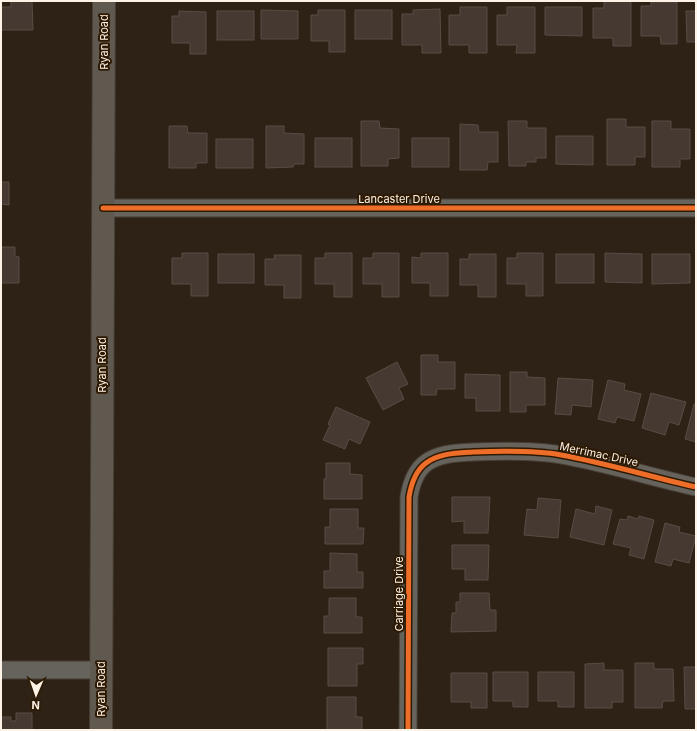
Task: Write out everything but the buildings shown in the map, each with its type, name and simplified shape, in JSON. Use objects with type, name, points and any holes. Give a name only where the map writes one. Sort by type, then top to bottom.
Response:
[{"type":"main road","name":"Ryan Road","points":[[101,730],[104,1]]},
{"type":"street","name":"Lancaster Drive","points":[[103,208],[696,208]]},
{"type":"street","name":"Merrimac Drive","points":[[426,463],[439,457],[456,453],[470,452],[517,452],[559,455],[617,467],[696,487]]},
{"type":"street","name":"Carriage Drive","points":[[408,730],[409,497],[411,486],[416,474],[426,463]]},
{"type":"street","points":[[1,670],[101,670]]},
{"type":"cycle path","points":[[103,208],[696,208]]},
{"type":"cycle path","points":[[408,730],[409,497],[412,483],[422,466],[437,457],[455,453],[506,451],[540,452],[595,462],[696,487]]}]
